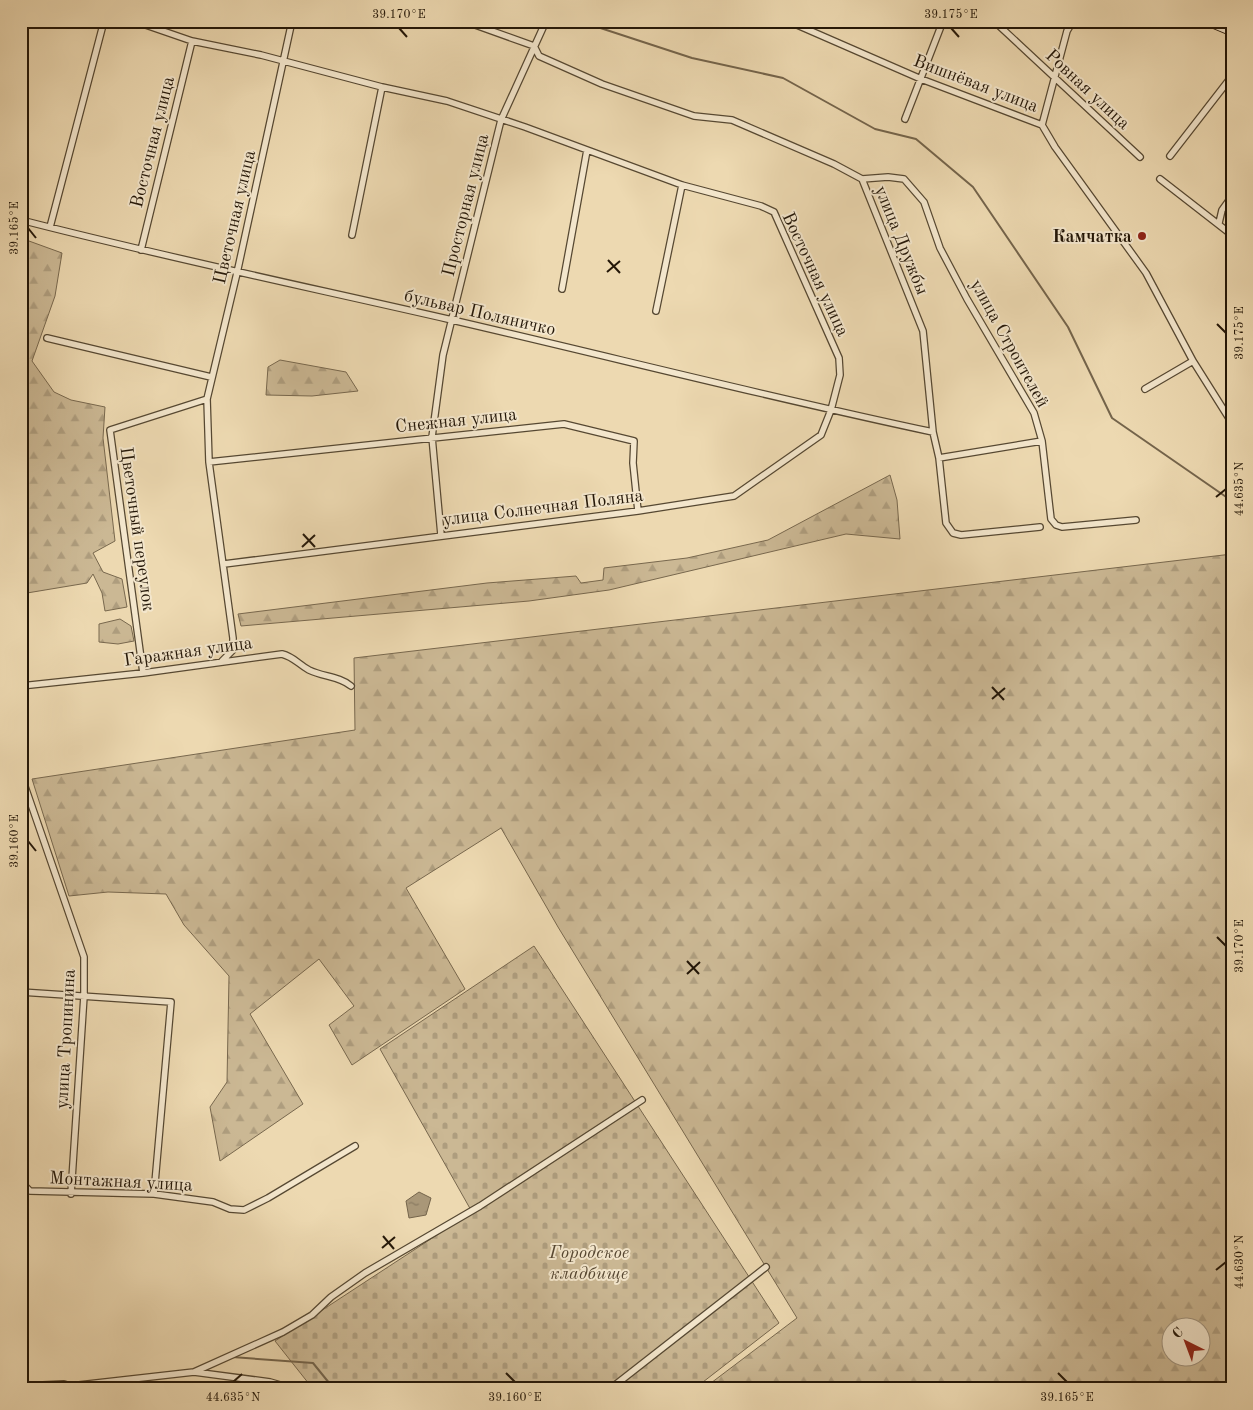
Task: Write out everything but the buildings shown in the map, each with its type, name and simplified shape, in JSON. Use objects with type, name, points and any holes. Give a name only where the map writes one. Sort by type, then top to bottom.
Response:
[{"type":"main road","points":[[1208,21],[1222,24],[1232,31]]},
{"type":"street","points":[[50,227],[104,21]]},
{"type":"street","name":"Восточная улица","points":[[134,21],[192,41],[261,55],[382,87],[446,101],[682,185],[761,206],[774,212],[838,358],[840,375],[831,410]]},
{"type":"street","name":"Цветочная улица","points":[[222,661],[233,650],[224,564],[209,462],[207,399],[237,273],[292,21]]},
{"type":"street","name":"улица Дружбы","points":[[464,21],[534,46],[538,56],[602,84],[694,116],[732,120],[834,164],[862,179],[923,332],[933,432],[940,458],[946,523],[953,533],[961,535],[1040,527]]},
{"type":"street","name":"Просторная улица","points":[[441,535],[432,437],[443,355],[501,120],[546,21]]},
{"type":"street","name":"Вишнёвая улица","points":[[788,21],[921,79],[1042,126],[1055,147],[1146,273],[1194,361],[1232,423]]},
{"type":"street","points":[[904,119],[943,21]]},
{"type":"street","name":"Ровная улица","points":[[994,21],[1140,157]]},
{"type":"street","points":[[1042,126],[1053,78],[1067,31],[1073,21]]},
{"type":"street","name":"Восточная улица","points":[[141,250],[192,41]]},
{"type":"street","points":[[1170,156],[1232,76]]},
{"type":"street","points":[[352,235],[382,87]]},
{"type":"street","points":[[562,290],[587,150]]},
{"type":"street","name":"улица Строителей","points":[[862,179],[888,177],[904,179],[924,202],[940,248],[967,299],[1034,413],[1042,441],[1051,519],[1056,525],[1062,527],[1136,520]]},
{"type":"street","points":[[1160,179],[1219,223],[1232,236]]},
{"type":"street","points":[[656,311],[682,185]]},
{"type":"street","points":[[1219,223],[1222,210],[1232,196]]},
{"type":"street","name":"бульвар Поляничко","points":[[21,220],[237,273],[452,320],[831,410],[933,432]]},
{"type":"street","points":[[47,338],[211,378]]},
{"type":"street","points":[[1145,389],[1194,361]]},
{"type":"street","name":"Цветочный переулок","points":[[143,673],[110,430],[207,399]]},
{"type":"street","name":"улица Солнечная Поляна","points":[[224,564],[638,511],[734,496],[820,435],[831,410]]},
{"type":"street","name":"Снежная улица","points":[[209,462],[564,424],[634,441],[633,463],[638,511]]},
{"type":"street","points":[[940,458],[1042,441]]},
{"type":"street","name":"Гаражная улица","points":[[21,686],[143,673],[282,654],[292,656],[309,670],[345,681],[351,686]]},
{"type":"street","name":"улица Тропинина","points":[[21,775],[84,957],[84,996],[71,1194]]},
{"type":"street","points":[[21,992],[171,1002],[154,1194]]},
{"type":"street","points":[[194,1372],[283,1332],[312,1315],[332,1297],[365,1273],[480,1206],[642,1100]]},
{"type":"street","name":"Монтажная улица","points":[[21,1182],[30,1191],[71,1194],[154,1194],[213,1202],[230,1209],[244,1210],[268,1198],[355,1146]]},
{"type":"street","points":[[610,1389],[766,1267]]},
{"type":"street","points":[[21,1386],[70,1386],[194,1372],[270,1382],[294,1389]]},
{"type":"green space","points":[[21,241],[29,241],[62,253],[55,296],[32,361],[54,392],[71,400],[105,407],[103,438],[115,541],[93,553],[103,572],[122,579],[127,607],[105,611],[102,593],[93,574],[87,583],[21,594]]},
{"type":"green space","points":[[280,360],[346,372],[358,391],[312,396],[266,395],[268,367]]},
{"type":"green space","points":[[890,475],[897,500],[900,539],[846,534],[609,590],[529,601],[241,626],[238,614],[487,583],[576,576],[581,583],[603,580],[604,568],[687,558],[768,540]]},
{"type":"green space","points":[[1232,554],[1232,1389],[703,1389],[797,1318],[558,927],[501,828],[406,888],[465,989],[352,1065],[329,1025],[354,1006],[319,959],[250,1014],[303,1104],[220,1161],[210,1107],[227,1082],[229,976],[184,925],[166,894],[108,892],[69,896],[32,779],[355,730],[354,658]]},
{"type":"green space","points":[[120,619],[131,626],[134,641],[118,644],[99,642],[99,624]]},
{"type":"green space","name":"Городское кладбище","points":[[534,946],[779,1323],[694,1389],[313,1389],[275,1341],[472,1212],[380,1049]]},
{"type":"water","points":[[419,1192],[431,1198],[426,1215],[409,1218],[406,1201]]},
{"type":"waterway","points":[[579,21],[692,58],[783,78],[875,129],[916,139],[973,187],[1068,327],[1112,418],[1232,501]]},
{"type":"waterway","points":[[232,1357],[313,1363],[334,1389]]},
{"type":"place","name":"Камчатка","points":[[1142,236]]}]
